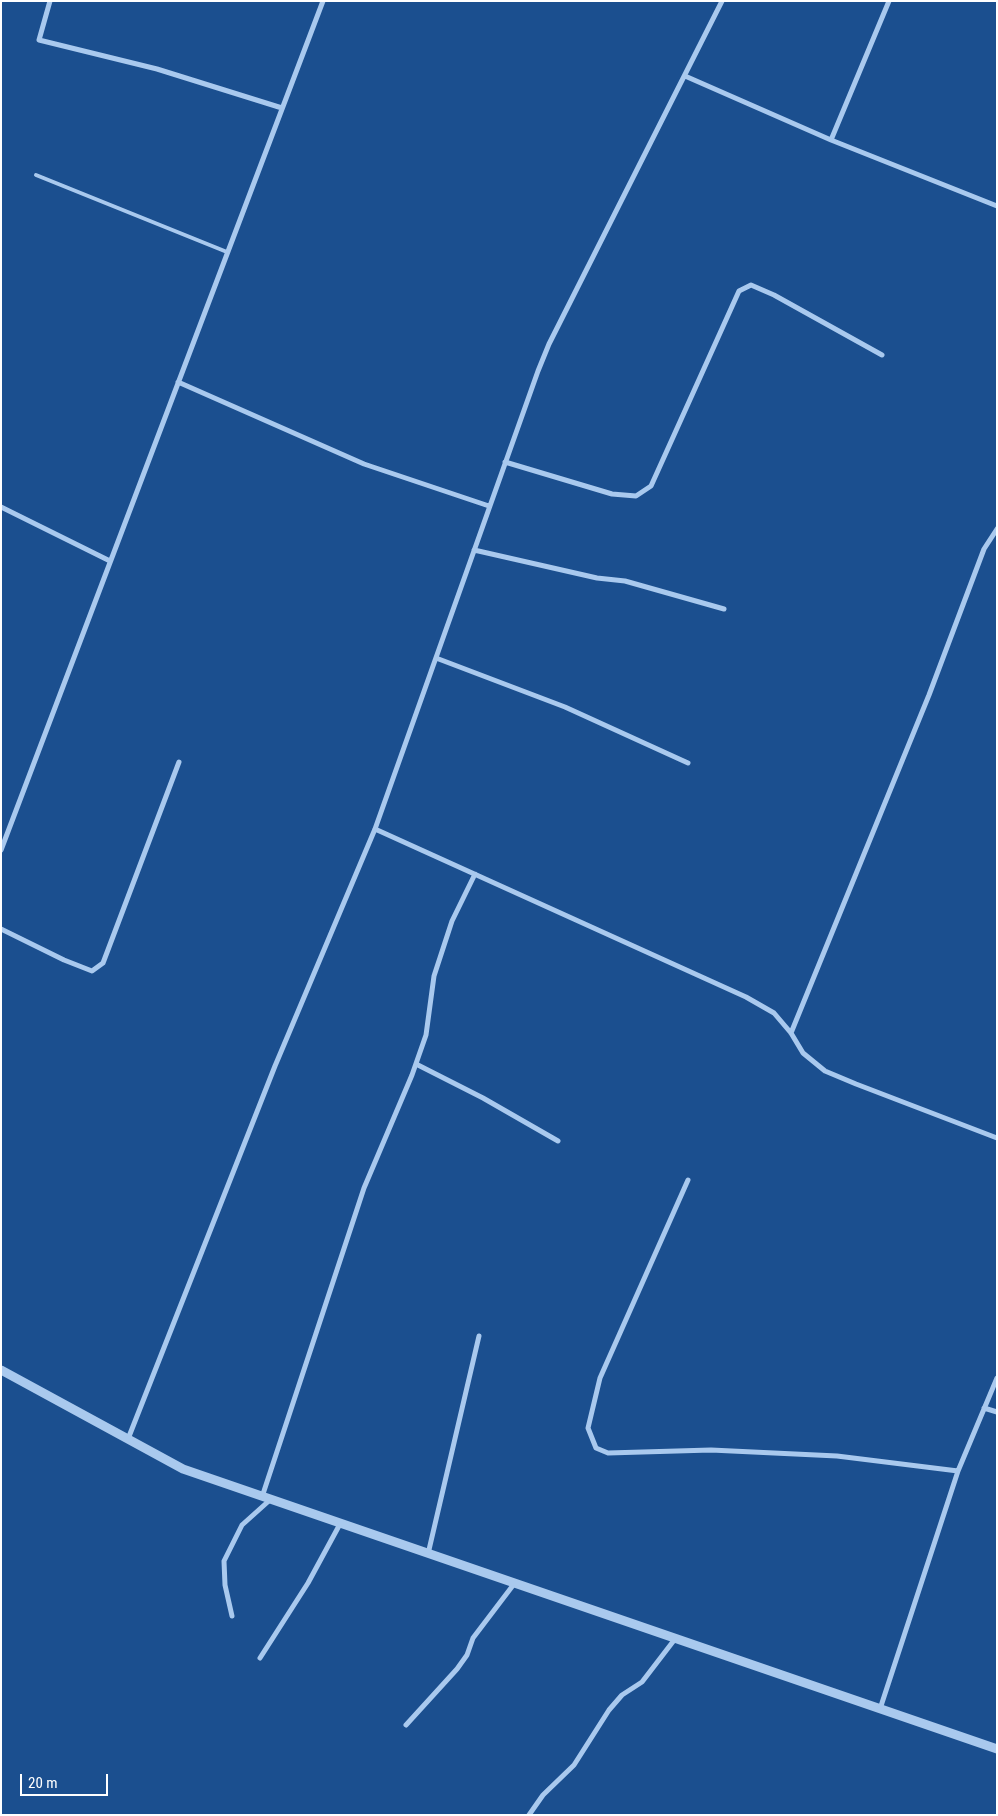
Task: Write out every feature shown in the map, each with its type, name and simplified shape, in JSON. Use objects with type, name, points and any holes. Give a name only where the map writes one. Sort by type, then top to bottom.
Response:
[{"type":"street","points":[[50,1],[38,40],[157,69],[282,108]]},
{"type":"street","points":[[1,850],[323,1]]},
{"type":"street","points":[[128,1439],[275,1066],[375,829],[489,506],[549,344],[722,1]]},
{"type":"street","points":[[831,140],[889,1]]},
{"type":"street","points":[[685,76],[831,140],[997,206]]},
{"type":"street","points":[[505,462],[612,494],[636,496],[651,486],[739,291],[751,285],[774,295],[882,355]]},
{"type":"street","points":[[178,382],[364,464],[489,506]]},
{"type":"street","points":[[1,507],[110,561]]},
{"type":"street","points":[[791,1033],[933,687],[984,549],[997,529]]},
{"type":"street","points":[[474,550],[597,578],[625,581],[724,609]]},
{"type":"street","points":[[436,658],[565,707],[688,763]]},
{"type":"street","points":[[1,929],[64,960],[92,971],[103,962],[179,762]]},
{"type":"street","points":[[375,829],[746,996],[774,1013],[791,1033],[803,1053],[825,1071],[997,1138]]},
{"type":"street","points":[[232,1616],[225,1585],[224,1561],[242,1525],[266,1498],[364,1188],[416,1064],[426,1035],[434,976],[452,921],[475,874]]},
{"type":"street","points":[[416,1064],[484,1098],[558,1141]]},
{"type":"street","points":[[688,1180],[600,1378],[588,1428],[596,1448],[608,1453],[711,1450],[837,1456],[958,1471]]},
{"type":"street","points":[[428,1554],[478,1336]]},
{"type":"street","points":[[1,1370],[183,1469],[997,1749]]},
{"type":"street","points":[[880,1709],[958,1471],[997,1378]]},
{"type":"street","points":[[984,1408],[997,1412]]},
{"type":"street","points":[[260,1658],[308,1583],[340,1524]]},
{"type":"street","points":[[406,1725],[468,1655],[473,1638],[514,1584]]},
{"type":"street","points":[[529,1815],[543,1795],[574,1765],[609,1710],[622,1695],[642,1682],[675,1639]]},
{"type":"lane","points":[[36,175],[228,252]]}]
